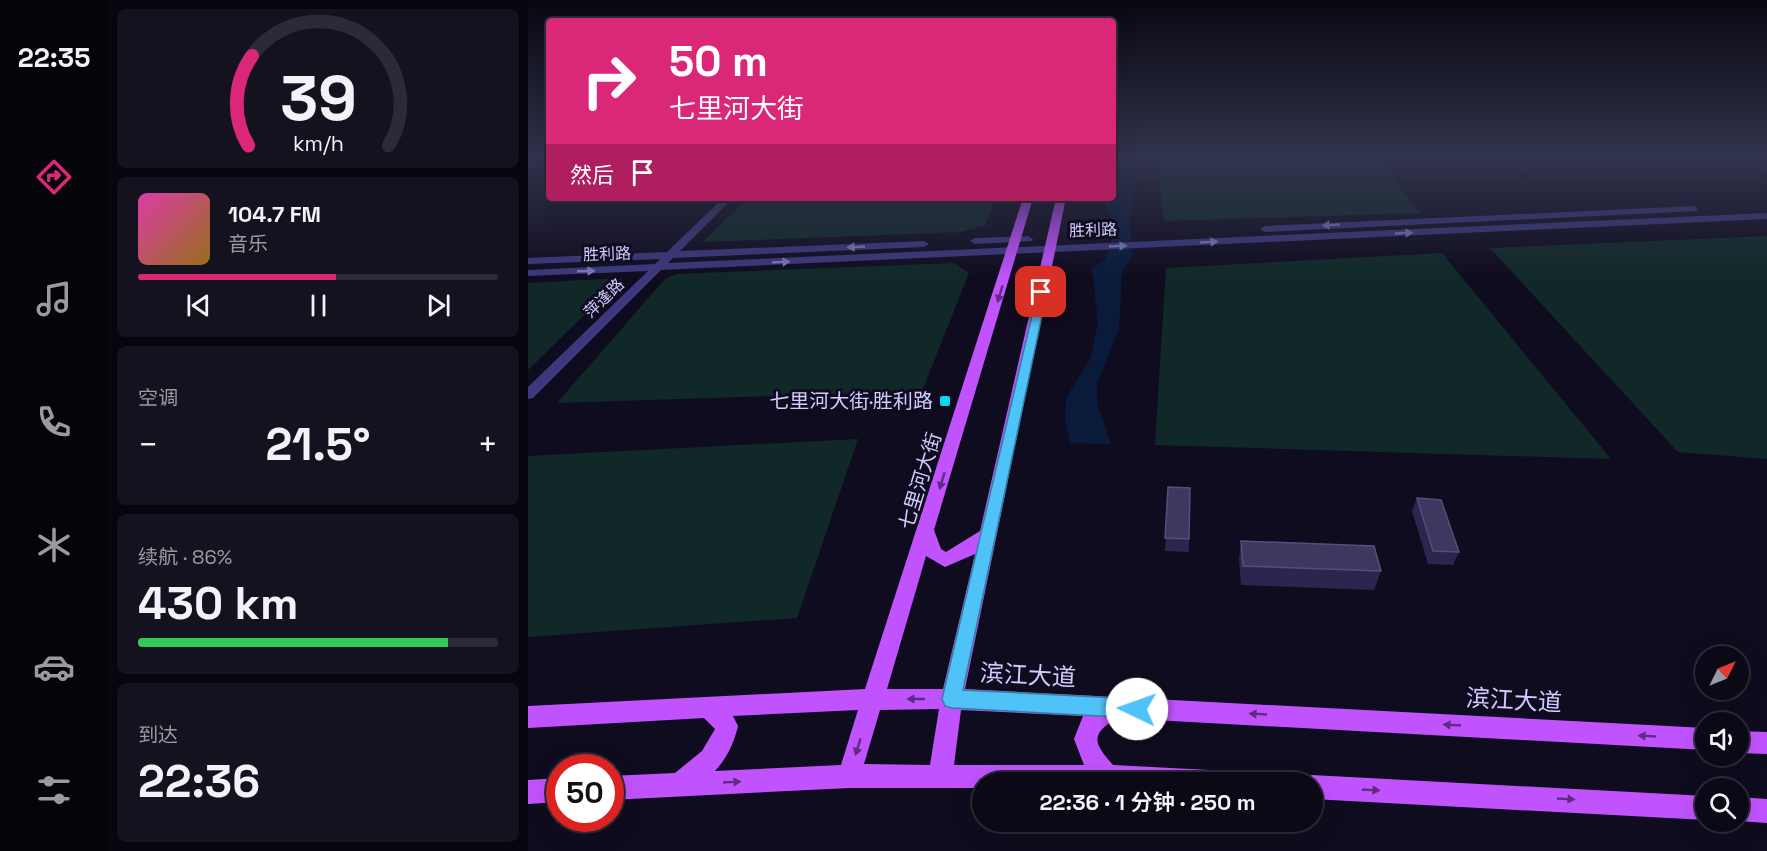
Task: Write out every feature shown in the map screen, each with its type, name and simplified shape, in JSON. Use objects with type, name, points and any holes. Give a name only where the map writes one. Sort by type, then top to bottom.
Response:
[{"type":"main road","name":"七里河大街","points":[[849,776],[1027,201]]},
{"type":"main road","points":[[940,777],[952,699],[1060,201]]},
{"type":"main road","points":[[926,531],[934,554],[945,560],[962,553],[989,534]]},
{"type":"main road","name":"滨江大道","points":[[528,717],[707,706],[872,699],[952,699],[1695,739]]},
{"type":"main road","points":[[680,784],[708,764],[723,743],[727,726],[707,706]]},
{"type":"main road","points":[[1103,772],[1087,752],[1085,735],[1094,718],[1114,708]]},
{"type":"main road","points":[[1749,742],[1767,743]]},
{"type":"main road","points":[[624,787],[849,776],[972,777]]},
{"type":"main road","points":[[1323,788],[1695,807]]},
{"type":"main road","points":[[528,792],[546,791]]},
{"type":"main road","points":[[1749,810],[1767,811]]},
{"type":"street","name":"萍逢路","points":[[528,395],[725,201]]},
{"type":"street","name":"胜利路","points":[[528,273],[658,268],[893,251],[1767,206]]},
{"type":"street","name":"胜利路","points":[[1150,239],[1767,216]]},
{"type":"street","points":[[528,261],[671,255],[893,251]]},
{"type":"green space","points":[[1161,199],[1409,199],[1420,213],[1164,221]]},
{"type":"green space","points":[[744,201],[995,201],[985,226],[961,232],[703,242]]},
{"type":"green space","points":[[1767,236],[1767,459],[1678,452],[1490,248]]},
{"type":"green space","points":[[1442,253],[1611,459],[1155,445],[1166,268]]},
{"type":"green space","points":[[954,263],[969,273],[922,391],[557,403],[665,279],[676,274]]},
{"type":"green space","points":[[622,278],[528,370],[528,283]]},
{"type":"green space","points":[[858,439],[797,618],[528,637],[528,456]]},
{"type":"water","points":[[1133,199],[1130,221],[1133,255],[1122,273],[1119,330],[1097,383],[1097,403],[1111,444],[1070,443],[1065,420],[1066,398],[1091,357],[1098,323],[1092,268],[1106,259],[1115,226],[1104,201]]},
{"type":"building","points":[[1168,487],[1190,488],[1189,539],[1165,538]]},
{"type":"building","points":[[1417,498],[1441,500],[1459,552],[1433,551]]},
{"type":"building","points":[[1241,541],[1374,546],[1381,571],[1243,566]]},
{"type":"place","name":"七里河大街·胜利路","points":[[945,401]]},
{"type":"route","points":[[1041,292],[952,699],[1137,709]]}]
